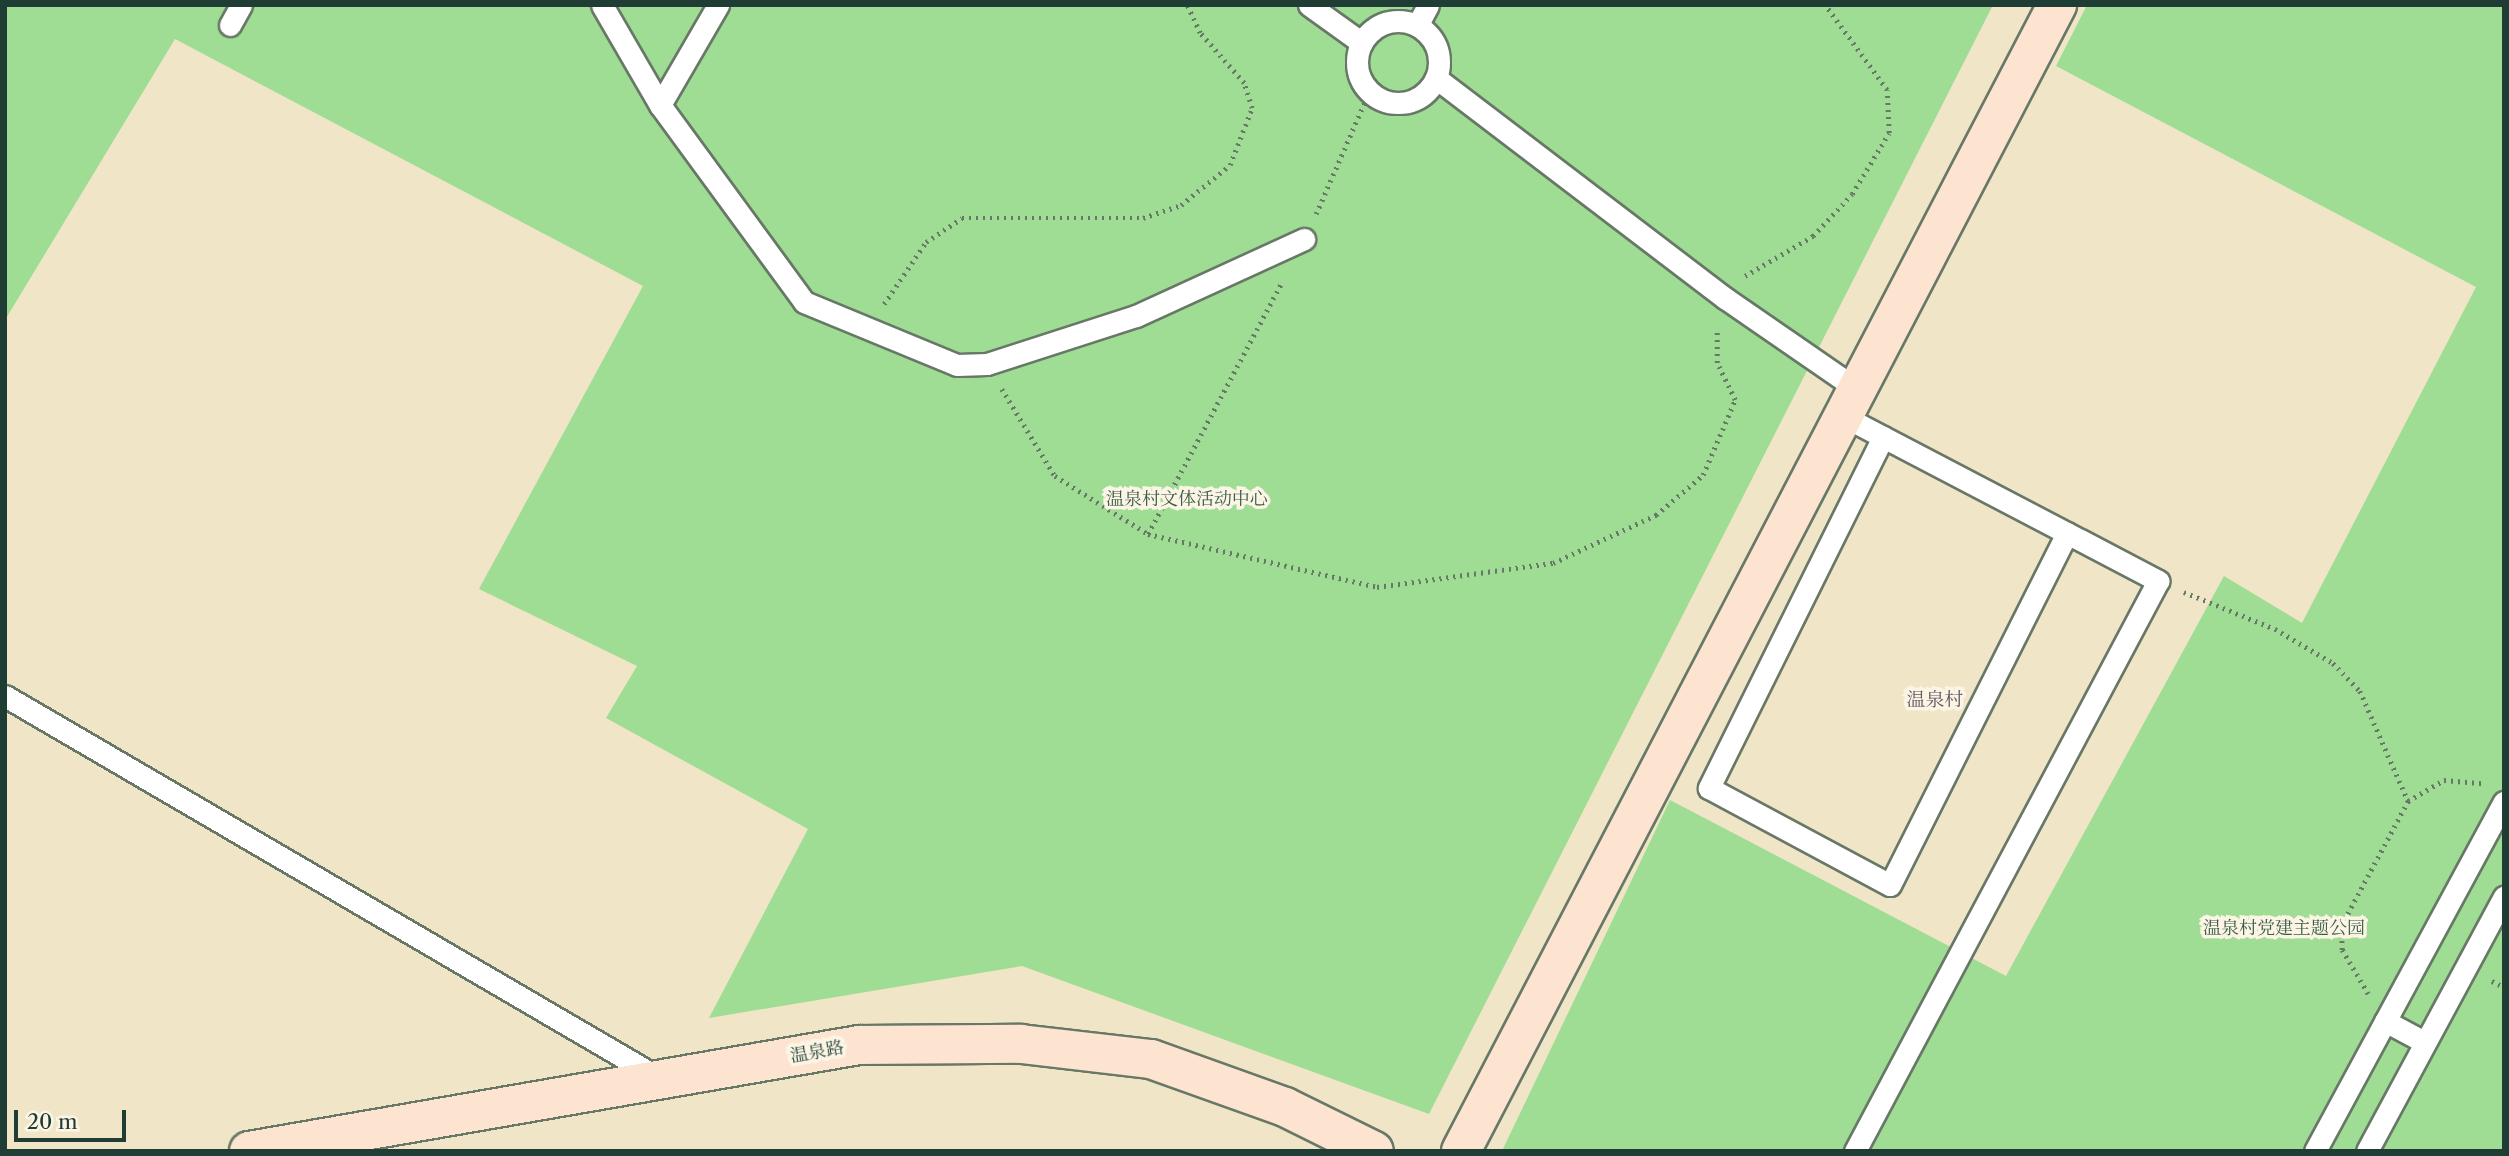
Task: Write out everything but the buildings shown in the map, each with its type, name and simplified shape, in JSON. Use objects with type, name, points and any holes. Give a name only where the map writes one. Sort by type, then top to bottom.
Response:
[{"type":"street","points":[[1461,1151],[2057,5]]},
{"type":"street","name":"温泉路","points":[[249,1151],[859,1045],[1021,1044],[1151,1059],[1285,1107],[1374,1151]]},
{"type":"lane","points":[[230,25],[241,5]]},
{"type":"lane","points":[[602,5],[660,105],[804,302],[957,365],[987,364],[1136,316],[1304,239]]},
{"type":"lane","points":[[660,105],[718,5]]},
{"type":"lane","points":[[1309,5],[1363,43]]},
{"type":"lane","points":[[1423,15],[1439,51],[1436,78],[1407,103],[1369,92],[1356,68],[1363,43],[1384,23],[1423,15]]},
{"type":"lane","points":[[1436,78],[1725,298],[1850,402],[1883,437],[2158,581],[1855,1151]]},
{"type":"lane","points":[[1883,437],[1709,788],[1890,885],[2067,533]]},
{"type":"lane","points":[[5,696],[662,1079]]},
{"type":"lane","points":[[2315,1151],[2504,802]]},
{"type":"lane","points":[[2367,1151],[2504,897]]},
{"type":"lane","points":[[2385,1021],[2424,1042]]},
{"type":"path","points":[[870,329],[904,269],[926,242],[962,218],[1143,218],[1181,205],[1230,165],[1252,108],[1244,83],[1200,33],[1187,5]]},
{"type":"path","points":[[987,364],[1055,476],[1148,534],[1377,587],[1553,563],[1656,515],[1703,475],[1735,400],[1717,363],[1725,298],[1754,267],[1813,236],[1852,194],[1889,133],[1886,90],[1825,5]]},
{"type":"path","points":[[1148,534],[1304,239],[1369,92]]},
{"type":"path","points":[[2158,581],[2275,629],[2333,663],[2360,691],[2408,801]]},
{"type":"path","points":[[2385,1021],[2343,950],[2342,926],[2408,801],[2444,780],[2492,784]]},
{"type":"green space","name":"温泉村文体活动中心","points":[[5,5],[1993,5],[1429,1114],[1022,966],[709,1018],[808,829],[606,718],[637,666],[479,589],[643,286],[175,39],[5,320]]},
{"type":"green space","name":"温泉村党建主题公园","points":[[2087,5],[2504,5],[2504,1151],[1502,1151],[1670,800],[2006,976],[2224,576],[2302,623],[2476,287],[2056,66]]},
{"type":"district","name":"温泉村","points":[[1935,700]]}]
